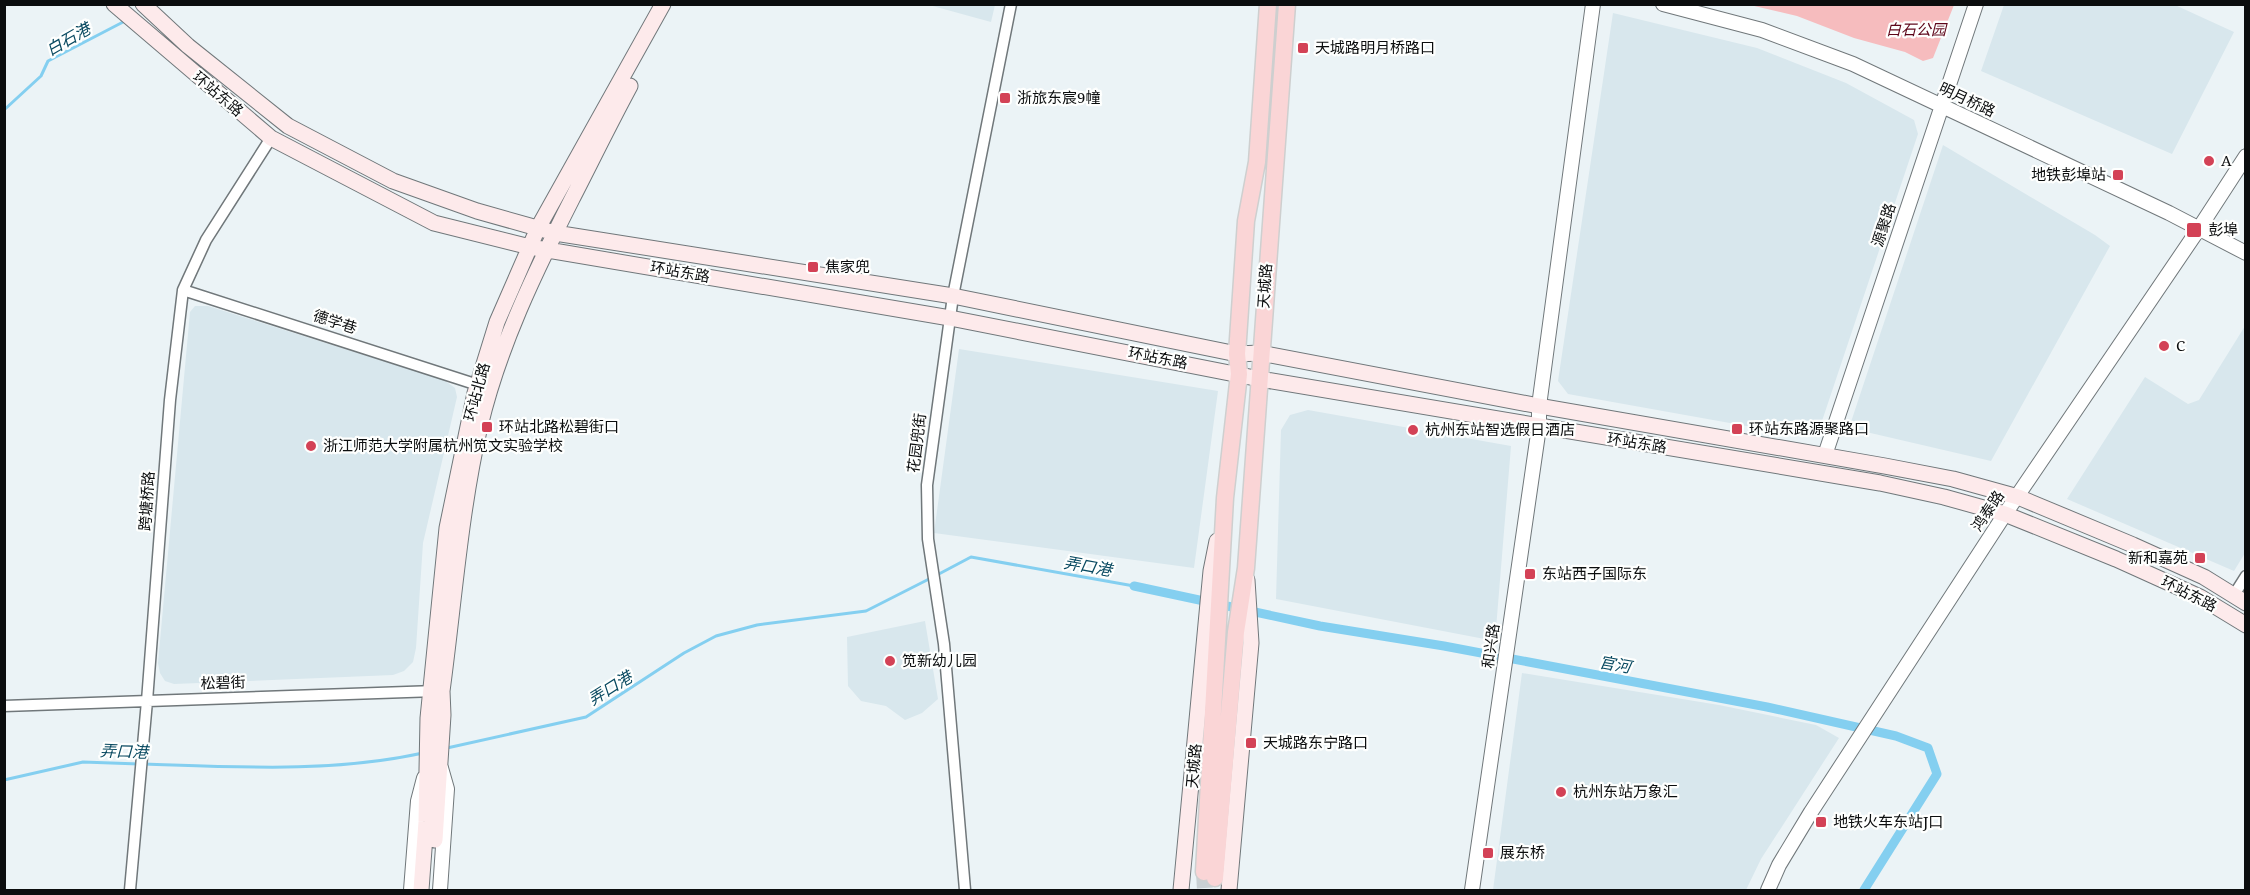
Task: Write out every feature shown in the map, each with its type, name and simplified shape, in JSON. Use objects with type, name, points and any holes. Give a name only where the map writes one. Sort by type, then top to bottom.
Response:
[{"type":"main road","name":"环站东路","points":[[114,4],[271,138],[434,223],[530,247],[950,318],[1260,379],[1880,483],[1944,497],[2005,514],[2116,559],[2200,597],[2246,625]]},
{"type":"main road","name":"环站东路","points":[[143,4],[179,38],[288,126],[393,181],[477,211],[555,232],[953,296],[1237,354],[1260,353],[1539,406],[1953,479],[2018,496],[2204,577],[2240,599]]},
{"type":"main road","name":"环站北路","points":[[431,891],[436,691],[447,528],[458,467],[478,385],[497,322],[538,228],[663,4]]},
{"type":"main road","name":"环站北路","points":[[436,691],[466,496],[481,424],[499,363],[520,308],[555,232],[674,4]]},
{"type":"main road","name":"天城路","points":[[1181,891],[1239,374],[1237,354],[1246,221],[1257,162],[1268,4]]},
{"type":"main road","name":"天城路","points":[[1229,891],[1232,876],[1243,589],[1287,4]]},
{"type":"main road","name":"天城路","points":[[1212,623],[1210,875],[1243,630],[1250,609],[1246,568]]},
{"type":"main road","name":"环站北路","points":[[421,891],[433,768]]},
{"type":"street","name":"花园兜街","points":[[965,891],[944,644],[928,539],[928,475],[953,296],[1011,4]]},
{"type":"street","name":"和兴路","points":[[1472,891],[1539,427],[1539,406],[1593,4]]},
{"type":"street","name":"明月桥路","points":[[1663,4],[1772,34],[1853,64],[2169,213],[2246,253]]},
{"type":"street","name":"源聚路","points":[[1825,455],[1976,4]]},
{"type":"street","name":"跨塘桥路","points":[[130,891],[170,400],[183,290],[206,240],[271,138]]},
{"type":"street","name":"鸿泰路","points":[[1768,891],[1779,865],[1801,829],[2005,514],[2246,156]]},
{"type":"street","name":"德学巷","points":[[183,290],[478,385]]},
{"type":"street","points":[[2240,599],[2246,576]]},
{"type":"street","name":"松碧街","points":[[4,706],[436,691]]},
{"type":"street","points":[[411,891],[418,801],[433,768]]},
{"type":"street","points":[[433,768],[447,789],[440,891]]},
{"type":"shaded area","points":[[929,5],[995,5],[991,22]]},
{"type":"shaded area","points":[[2004,5],[2175,5],[2234,32],[2172,154],[1981,71]]},
{"type":"shaded area","points":[[1613,13],[1757,48],[1846,83],[1914,120],[1918,134],[1820,427],[1808,437],[1568,394],[1558,381]]},
{"type":"shaded area","points":[[1943,145],[2110,246],[1991,461],[1849,428]]},
{"type":"shaded area","name":"浙江师范大学附属杭州笕文实验学校","points":[[195,306],[208,306],[444,380],[455,388],[457,397],[423,543],[416,648],[413,662],[404,671],[393,675],[174,684],[165,681],[160,673],[158,663],[190,312]]},
{"type":"shaded area","points":[[2245,326],[2245,553],[2234,571],[2067,499],[2145,377],[2188,404],[2199,400]]},
{"type":"shaded area","points":[[959,349],[1218,391],[1194,568],[934,533]]},
{"type":"shaded area","points":[[1308,410],[1511,446],[1495,641],[1276,599],[1281,430],[1290,415]]},
{"type":"shaded area","name":"笕新幼儿园","points":[[925,621],[938,699],[922,713],[905,720],[886,706],[861,701],[848,686],[847,637]]},
{"type":"shaded area","name":"杭州东站万象汇","points":[[1522,673],[1719,705],[1816,725],[1839,738],[1761,859],[1746,890],[1493,890]]},
{"type":"green space","name":"白石公园","points":[[1750,5],[1954,5],[1933,58],[1923,61],[1905,52],[1854,38],[1797,16]]},
{"type":"waterway","name":"白石港","points":[[4,110],[41,76],[48,61],[125,21]]},
{"type":"waterway","name":"弄口港","points":[[937,575],[971,557],[1134,586]]},
{"type":"waterway","name":"弄口港","points":[[447,748],[586,717],[684,653],[716,636],[757,625],[866,611],[931,578]]},
{"type":"waterway","name":"官河","points":[[1134,586],[1320,626],[1444,646],[1767,707],[1896,736],[1928,748],[1937,774],[1864,890]]},
{"type":"waterway","name":"弄口港","points":[[145,764],[249,767],[319,766],[354,764],[423,753]]},
{"type":"waterway","name":"弄口港","points":[[4,780],[83,762],[139,764]]},
{"type":"tunnel","points":[[1204,872],[1205,890]]},
{"type":"place","name":"天城路明月桥路口","points":[[1303,48]]},
{"type":"place","name":"浙旅东宸9幢","points":[[1005,98]]},
{"type":"place","name":"A","points":[[2209,161]]},
{"type":"place","name":"地铁彭埠站","points":[[2118,175]]},
{"type":"place","name":"彭埠","points":[[2194,230]]},
{"type":"place","name":"焦家兜","points":[[813,267]]},
{"type":"place","name":"C","points":[[2164,346]]},
{"type":"place","name":"环站北路松碧街口","points":[[487,427]]},
{"type":"place","name":"环站东路源聚路口","points":[[1737,429]]},
{"type":"place","name":"杭州东站智选假日酒店","points":[[1413,430]]},
{"type":"place","name":"浙江师范大学附属杭州笕文实验学校","points":[[311,446]]},
{"type":"place","name":"新和嘉苑","points":[[2200,558]]},
{"type":"place","name":"东站西子国际东","points":[[1530,574]]},
{"type":"place","name":"笕新幼儿园","points":[[890,661]]},
{"type":"place","name":"天城路东宁路口","points":[[1251,743]]},
{"type":"place","name":"杭州东站万象汇","points":[[1561,792]]},
{"type":"place","name":"地铁火车东站J口","points":[[1821,822]]},
{"type":"place","name":"展东桥","points":[[1488,853]]}]
